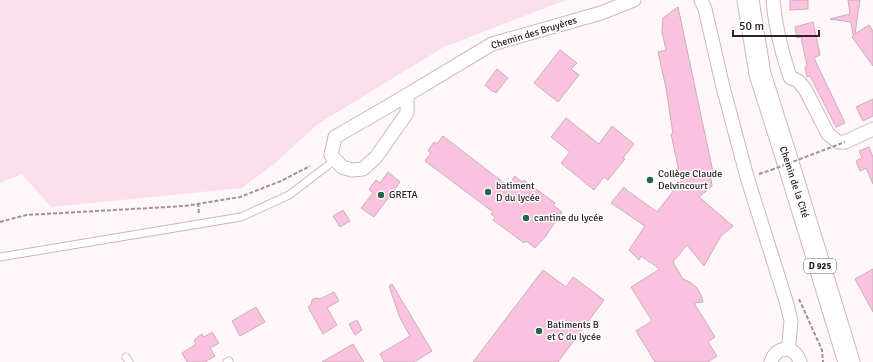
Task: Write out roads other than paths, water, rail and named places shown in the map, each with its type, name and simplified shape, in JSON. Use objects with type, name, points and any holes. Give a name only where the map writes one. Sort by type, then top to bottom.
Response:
[{"type":"main road","name":"Chemin de la Cité","points":[[748,0],[760,74],[849,362]]},
{"type":"street","name":"Chemin des Bruyères","points":[[333,158],[335,137],[492,44],[602,13],[634,0]]},
{"type":"street","points":[[701,0],[705,9],[723,87],[747,178],[791,321],[788,349]]},
{"type":"street","points":[[773,0],[774,13],[790,77],[798,81],[805,89],[828,134],[838,142],[845,142],[873,129]]},
{"type":"street","points":[[333,158],[342,167],[352,170],[363,169],[376,157],[407,113],[407,95]]},
{"type":"street","points":[[771,362],[775,354],[783,349],[788,349],[796,354],[800,362]]},
{"type":"lane","points":[[0,257],[241,217],[290,195],[333,158]]},
{"type":"place","name":"Collège Claude Delvincourt","points":[[650,180]]},
{"type":"place","name":"batiment D du lycée","points":[[488,192]]},
{"type":"place","name":"GRETA","points":[[381,195]]},
{"type":"place","name":"cantine du lycée","points":[[526,218]]},
{"type":"place","name":"Batiments B et C du lycée","points":[[539,331]]}]
